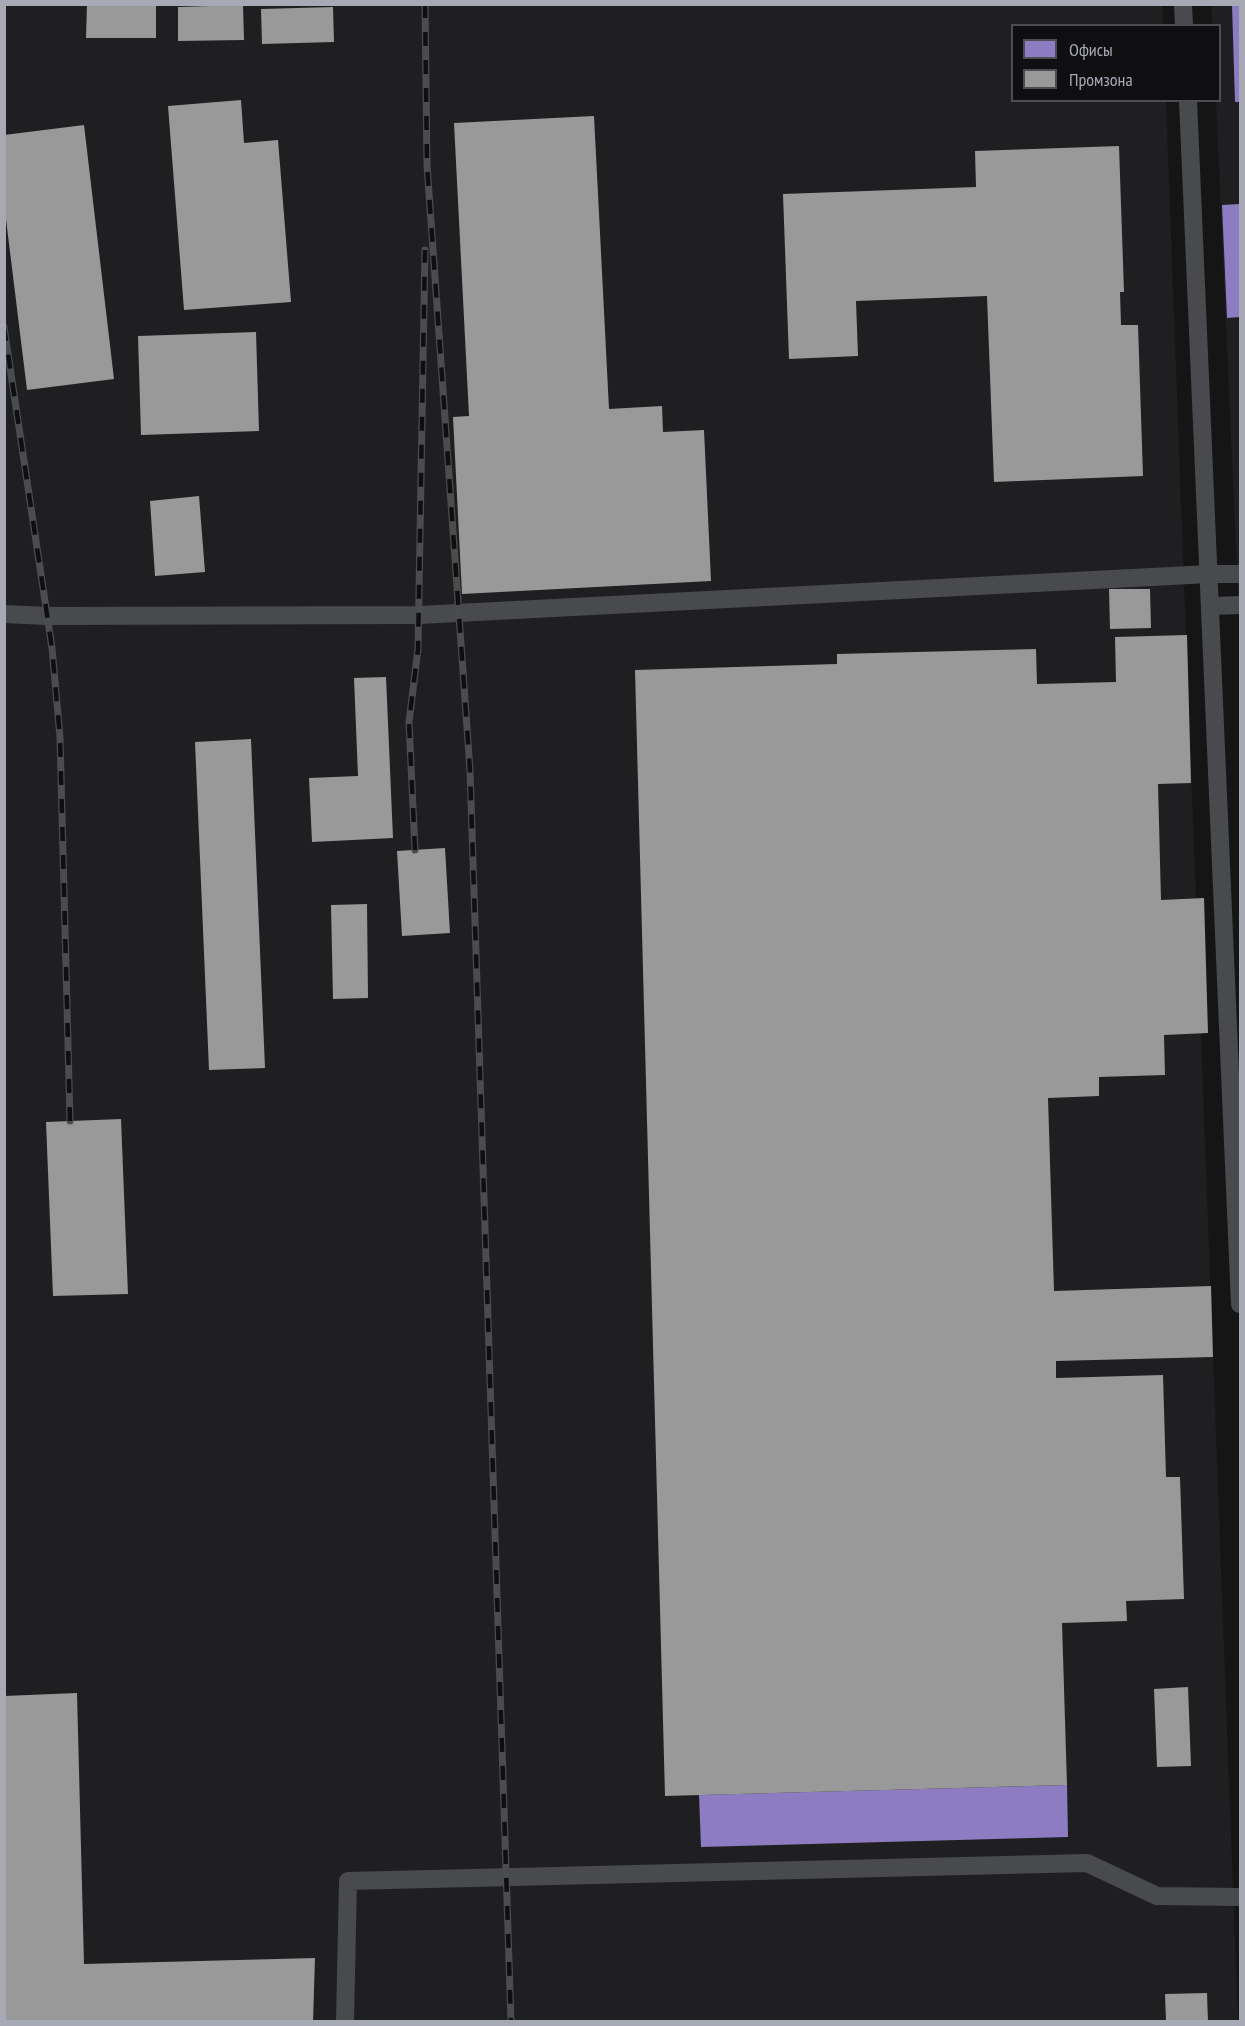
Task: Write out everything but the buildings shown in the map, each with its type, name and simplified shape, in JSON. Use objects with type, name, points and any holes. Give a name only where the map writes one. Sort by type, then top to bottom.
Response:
[{"type":"lane","points":[[1183,4],[1184,24]]},
{"type":"lane","points":[[1188,102],[1240,1305]]},
{"type":"lane","points":[[4,614],[47,616],[419,615],[1240,574]]},
{"type":"lane","points":[[1211,606],[1240,605]]},
{"type":"lane","points":[[345,2022],[348,1881],[1087,1863],[1157,1896],[1240,1897]]},
{"type":"shaded area","points":[[5,5],[1162,5],[1163,24],[1011,24],[1011,102],[1166,102],[1238,2021],[5,2022]]},
{"type":"shaded area","points":[[1211,5],[1240,5],[1240,640],[1216,102],[1221,102],[1221,24],[1212,24]]},
{"type":"railway","points":[[425,4],[427,165],[470,770],[511,2022]]},
{"type":"railway","points":[[415,850],[409,722],[418,649],[425,250]]},
{"type":"railway","points":[[4,327],[52,648],[60,737],[70,1121]]}]
